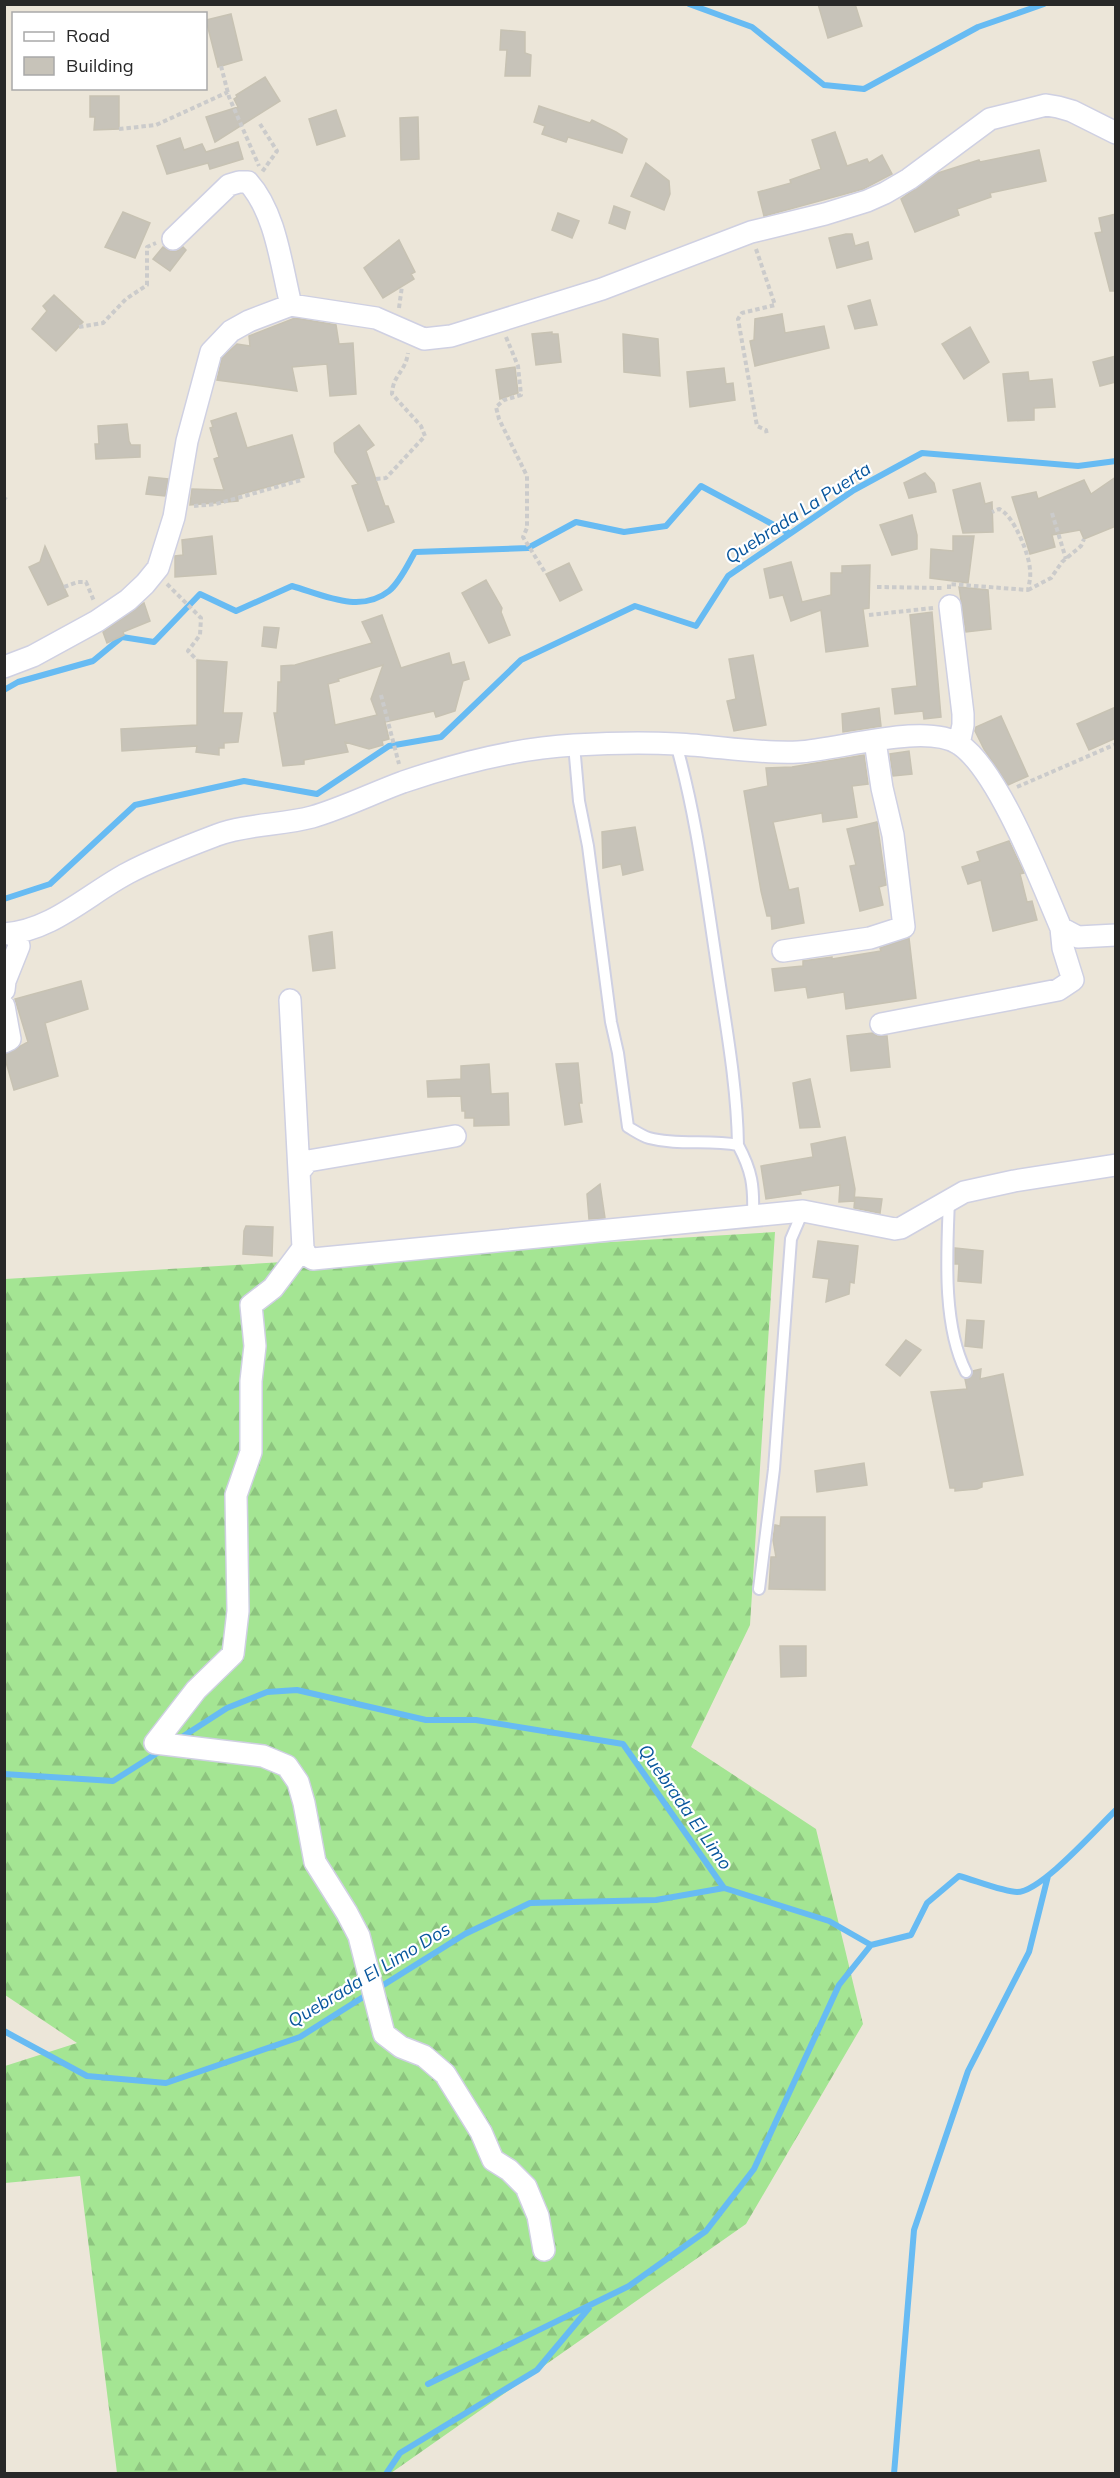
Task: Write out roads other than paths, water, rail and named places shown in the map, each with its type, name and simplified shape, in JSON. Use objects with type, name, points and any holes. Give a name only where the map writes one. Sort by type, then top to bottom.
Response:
[{"type":"street","points":[[4,667],[33,656],[104,616],[128,600],[155,572],[164,555],[187,441],[211,352],[231,331],[249,321],[291,305],[376,318],[424,339],[436,339],[602,290],[751,232],[854,206],[885,193],[990,119],[1046,105],[1072,111],[1116,134]]},
{"type":"street","points":[[178,235],[229,185],[248,182],[264,204],[271,223],[291,305]]},
{"type":"street","points":[[949,597],[962,697],[963,725],[959,744]]},
{"type":"street","points":[[4,990],[5,981],[19,946],[10,933],[49,922],[128,872],[222,833],[314,816],[401,783],[472,762],[551,747],[574,745],[676,744],[801,752],[875,741],[932,736],[959,744],[978,764],[1000,795],[1035,868],[1060,928],[1063,948],[1073,980],[1059,990],[881,1024]]},
{"type":"street","points":[[783,951],[870,938],[904,927],[893,835],[882,788],[875,741]]},
{"type":"street","points":[[1060,928],[1078,937],[1116,935]]},
{"type":"street","points":[[290,1000],[303,1248],[306,1255],[313,1259],[803,1211],[895,1229],[909,1225],[964,1192],[1116,1165]]},
{"type":"street","points":[[4,1006],[10,1040],[4,1042]]},
{"type":"street","points":[[299,1172],[308,1161],[455,1136]]},
{"type":"street","points":[[303,1248],[273,1288],[251,1305],[255,1346],[251,1381],[251,1452],[236,1495],[238,1611],[233,1654],[196,1690],[155,1743],[263,1756],[287,1766],[298,1782],[315,1862],[359,1936],[384,2034],[401,2047],[424,2056],[445,2074],[481,2132],[494,2160],[509,2170],[526,2187],[538,2216],[544,2250]]},
{"type":"lane","points":[[676,744],[685,774],[705,889],[737,1100],[738,1145],[750,1167],[754,1189],[753,1215]]},
{"type":"lane","points":[[574,745],[579,801],[588,846],[611,1022],[618,1053],[628,1127],[648,1138],[691,1143],[717,1141],[738,1145]]},
{"type":"lane","points":[[949,1200],[947,1270],[958,1355],[966,1372]]},
{"type":"lane","points":[[759,1589],[774,1469],[791,1239],[803,1211]]},
{"type":"waterway","points":[[689,4],[752,27],[824,85],[864,89],[978,27],[1044,4]]},
{"type":"waterway","name":"Quebrada La Puerta","points":[[4,899],[50,884],[135,805],[244,781],[317,794],[389,746],[441,737],[521,660],[635,606],[696,626],[728,576],[854,490],[922,453],[1078,466],[1116,461]]},
{"type":"waterway","points":[[4,690],[18,682],[93,661],[122,637],[154,642],[200,594],[236,611],[292,586],[329,598],[354,602],[366,601],[378,598],[389,591],[404,573],[415,552],[528,548],[576,522],[624,532],[666,526],[701,486],[789,533]]},
{"type":"waterway","name":"Quebrada El Limo","points":[[179,1739],[227,1708],[267,1692],[297,1690],[426,1720],[476,1720],[623,1744],[724,1888],[829,1921],[871,1945],[911,1935],[927,1903],[959,1876],[1017,1892],[1040,1882],[1083,1844],[1116,1810]]},
{"type":"waterway","name":"Quebrada El Limo","points":[[4,1774],[113,1781],[162,1750]]},
{"type":"waterway","points":[[894,2474],[914,2230],[968,2071],[1029,1952],[1048,1876]]},
{"type":"waterway","name":"Quebrada El Limo Dos","points":[[377,1989],[465,1934],[530,1903],[656,1900],[724,1888]]},
{"type":"waterway","points":[[428,2384],[629,2286],[706,2231],[754,2169],[839,1985],[871,1945]]},
{"type":"waterway","name":"Quebrada El Limo Dos","points":[[4,2031],[87,2076],[166,2083],[300,2037],[368,1994]]},
{"type":"waterway","points":[[386,2474],[400,2453],[537,2370],[589,2308]]}]
